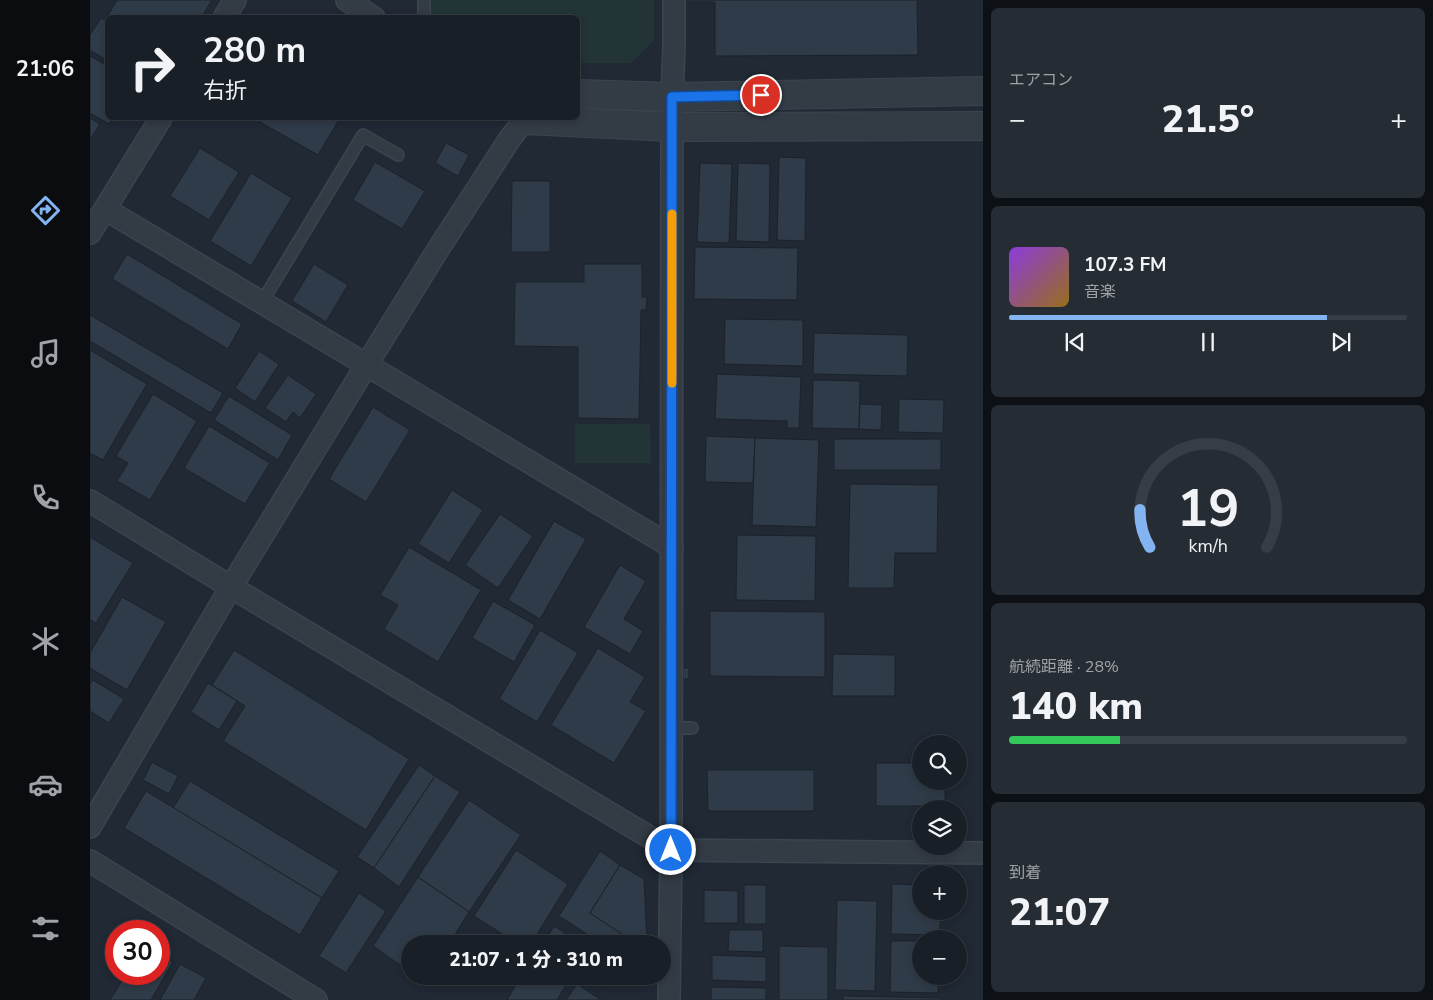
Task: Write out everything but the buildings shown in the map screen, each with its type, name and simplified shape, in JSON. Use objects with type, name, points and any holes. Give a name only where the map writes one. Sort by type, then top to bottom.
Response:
[{"type":"street","points":[[226,15],[235,0]]},
{"type":"street","points":[[347,0],[370,15]]},
{"type":"street","points":[[669,1000],[671,850],[672,97],[674,0]]},
{"type":"street","points":[[580,94],[672,97],[983,91]]},
{"type":"street","points":[[90,233],[161,120]]},
{"type":"street","points":[[90,827],[367,364],[521,120]]},
{"type":"street","points":[[541,120],[672,127],[983,126]]},
{"type":"street","points":[[105,209],[672,547]]},
{"type":"street","points":[[90,501],[671,850],[983,853]]},
{"type":"street","points":[[90,861],[316,1000]]},
{"type":"lane","points":[[424,0],[424,15]]},
{"type":"lane","points":[[262,302],[363,135],[398,155]]},
{"type":"lane","points":[[671,728],[692,728]]},
{"type":"shaded area","points":[[418,0],[654,0],[654,40],[631,63],[580,63],[580,15],[418,15]]},
{"type":"shaded area","points":[[575,424],[650,424],[651,463],[575,463]]},
{"type":"slow traffic","points":[[672,214],[672,383]]},
{"type":"route","points":[[671,850],[672,97],[761,95]]}]
